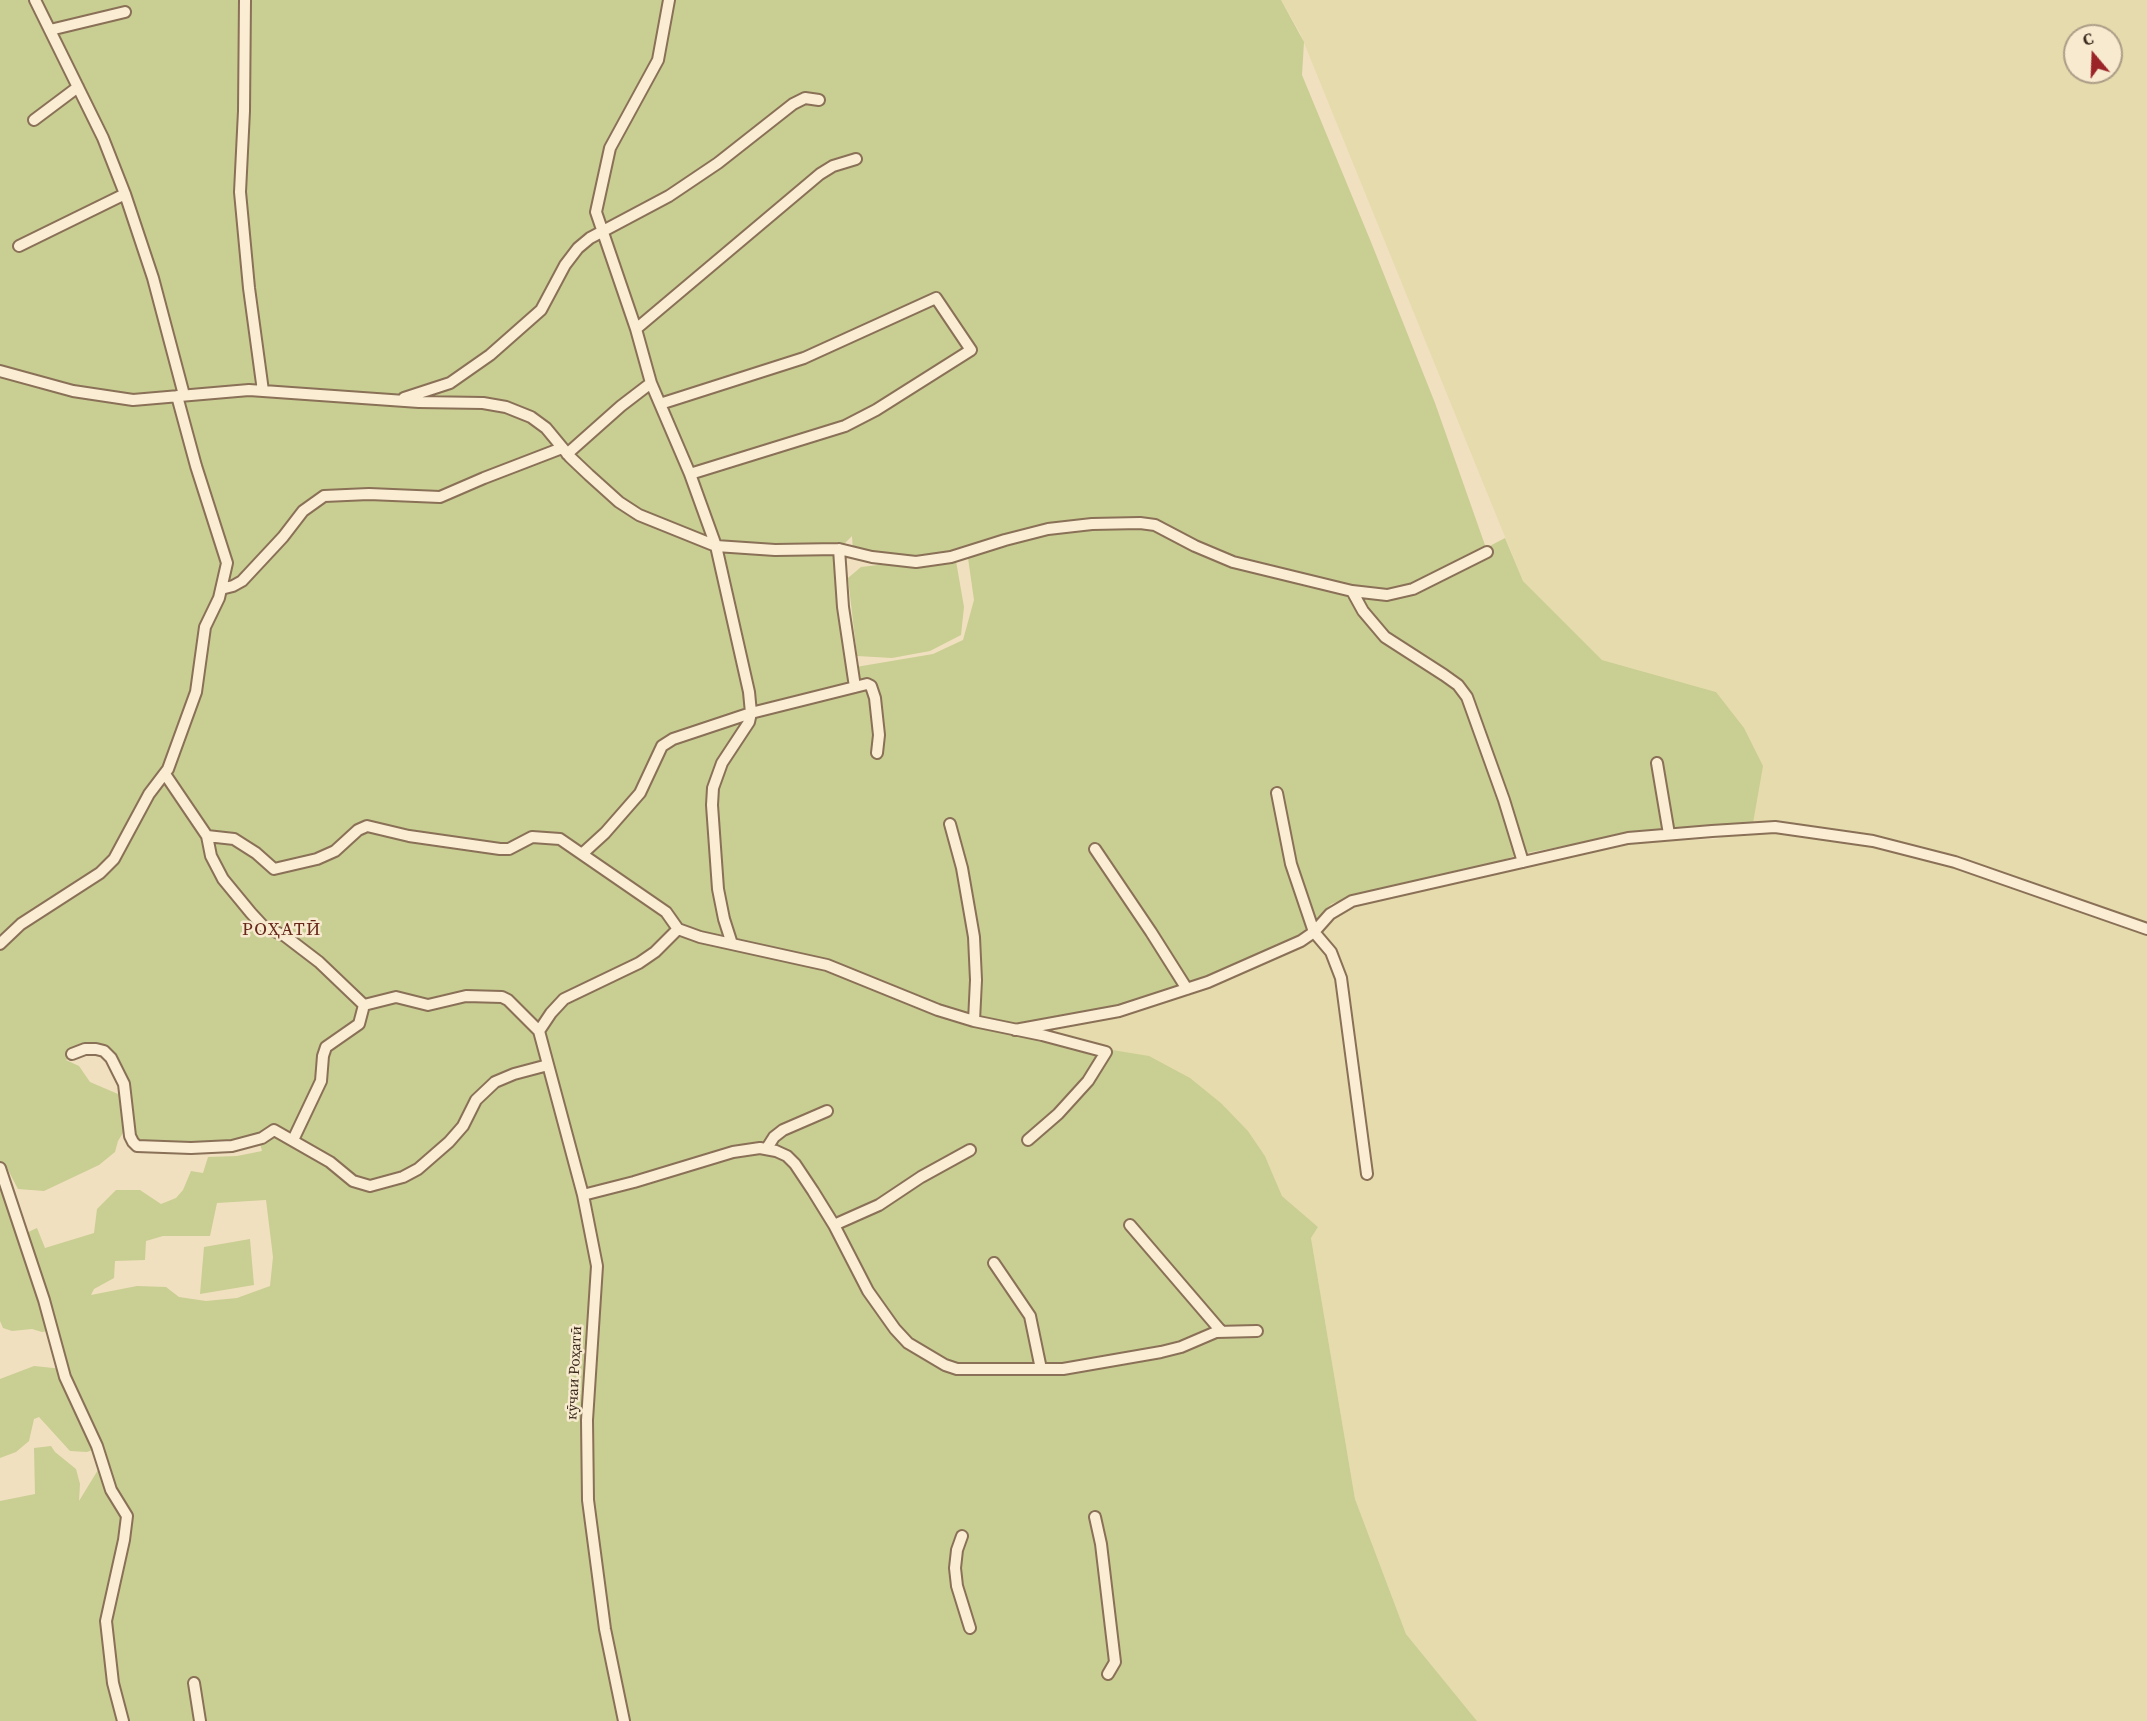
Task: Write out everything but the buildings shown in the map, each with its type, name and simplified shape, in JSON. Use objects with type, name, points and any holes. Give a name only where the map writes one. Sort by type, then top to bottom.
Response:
[{"type":"street","points":[[0,944],[21,924],[108,866],[149,794],[165,774],[196,692],[205,627],[221,589],[226,567],[226,558],[196,466],[153,278],[125,194],[103,138],[35,0]]},
{"type":"street","points":[[245,0],[240,192],[249,288],[263,391]]},
{"type":"street","points":[[669,0],[658,60],[615,136],[606,160],[596,212],[636,329],[651,383],[690,474],[716,546],[749,692],[751,713],[743,733],[722,763],[713,788],[712,805],[718,889],[732,944]]},
{"type":"street","points":[[50,30],[125,12]]},
{"type":"street","points":[[34,120],[78,87]]},
{"type":"street","points":[[395,400],[450,383],[490,355],[541,310],[565,265],[578,248],[669,196],[718,163],[793,104],[805,98],[819,100]]},
{"type":"street","points":[[636,329],[820,174],[833,166],[856,159]]},
{"type":"street","points":[[19,246],[125,194]]},
{"type":"street","points":[[660,404],[804,358],[936,298],[971,351],[876,410],[844,426],[690,474]]},
{"type":"street","points":[[0,370],[73,391],[117,399],[142,400],[232,390],[506,407],[531,417],[546,428],[565,451],[619,502],[639,515],[716,546],[775,550],[839,549],[872,558],[898,561],[938,560],[1048,530],[1092,524],[1148,523],[1233,562],[1352,591],[1380,595],[1405,592],[1487,552]]},
{"type":"street","points":[[221,589],[242,581],[283,537],[303,511],[324,496],[369,494],[440,497],[494,474],[565,451],[651,383]]},
{"type":"street","points":[[839,549],[843,607],[855,687]]},
{"type":"street","points":[[1352,591],[1363,611],[1386,637],[1458,685],[1467,697],[1475,714],[1523,862]]},
{"type":"street","points":[[582,854],[624,813],[640,793],[666,742],[751,713],[869,685],[875,698],[879,735],[877,753]]},
{"type":"street","points":[[1657,763],[1669,834]]},
{"type":"street","points":[[165,774],[207,836],[211,856],[223,879],[263,926],[285,936],[319,962],[364,1005]]},
{"type":"street","points":[[1277,793],[1291,864],[1314,932],[1331,952],[1341,978],[1367,1174]]},
{"type":"street","points":[[950,824],[962,868],[974,937],[976,980],[974,1021]]},
{"type":"street","points":[[207,836],[234,838],[274,869],[316,859],[335,851],[358,830],[367,826],[409,836],[500,849],[508,849],[532,837],[560,839],[666,912],[678,929],[700,937],[827,965],[938,1010],[974,1021],[1052,1037],[1106,1052],[1088,1081],[1058,1114],[1028,1140]]},
{"type":"street","points":[[1015,1030],[1119,1011],[1208,982],[1301,941],[1314,932],[1330,914],[1352,901],[1628,838],[1669,834],[1775,827],[1873,841],[1954,861],[2147,929]]},
{"type":"street","points":[[1095,849],[1187,989]]},
{"type":"street","points":[[364,1005],[396,997],[428,1005],[466,996],[502,998],[508,1000],[539,1031],[564,999],[650,956],[678,929]]},
{"type":"street","points":[[293,1140],[321,1082],[326,1047],[331,1041],[359,1024],[364,1005]]},
{"type":"street","name":"кӯчаи Роҳатӣ","points":[[539,1031],[583,1195],[597,1266],[586,1420],[588,1500],[605,1629],[624,1721]]},
{"type":"street","points":[[72,1054],[85,1049],[96,1049],[104,1051],[111,1058],[124,1084],[130,1137],[137,1146],[191,1148],[232,1146],[262,1138],[274,1130],[330,1162],[353,1181],[370,1186],[403,1177],[418,1168],[449,1142],[463,1126],[476,1100],[495,1082],[514,1074],[548,1065]]},
{"type":"street","points":[[767,1148],[774,1137],[783,1130],[827,1111]]},
{"type":"street","points":[[583,1195],[733,1152],[767,1148],[787,1156],[795,1164],[834,1225],[868,1291],[895,1329],[908,1344],[945,1365],[957,1369],[1064,1369],[1161,1352],[1181,1347],[1221,1331],[1257,1331]]},
{"type":"street","points":[[834,1225],[879,1205],[921,1177],[970,1150]]},
{"type":"street","points":[[0,1168],[49,1317],[65,1377],[97,1446],[111,1490],[127,1516],[106,1621],[113,1683],[123,1721]]},
{"type":"street","points":[[1130,1225],[1221,1331]]},
{"type":"street","points":[[994,1263],[1030,1316],[1041,1369]]},
{"type":"street","points":[[1095,1517],[1101,1544],[1115,1662],[1108,1674]]},
{"type":"street","points":[[962,1536],[957,1550],[955,1568],[957,1586],[970,1628]]},
{"type":"street","points":[[194,1683],[200,1721]]},
{"type":"shaded area","points":[[1281,0],[2147,0],[2147,1721],[1477,1721],[1406,1634],[1355,1499],[1311,1238],[1318,1227],[1282,1196],[1265,1156],[1248,1131],[1222,1104],[1106,1049],[1090,1054],[1069,1044],[1017,1032],[1295,944],[1331,904],[1333,911],[1465,878],[1643,842],[1717,839],[1753,823],[1716,692],[1602,660],[1523,581],[1300,33]]},
{"type":"green space","points":[[0,0],[1281,0],[1304,42],[1302,75],[1435,403],[1486,548],[1505,538],[1523,581],[1602,660],[1716,692],[1744,728],[1763,766],[1753,823],[1628,834],[1521,854],[1479,868],[1363,893],[1331,904],[1295,944],[1121,1015],[1019,1032],[1069,1044],[1090,1054],[1106,1049],[1149,1056],[1190,1078],[1222,1104],[1248,1131],[1265,1156],[1282,1196],[1318,1227],[1311,1238],[1355,1499],[1406,1634],[1477,1721],[0,1721],[0,1501],[35,1494],[34,1448],[51,1446],[76,1469],[80,1484],[79,1501],[101,1465],[100,1447],[87,1452],[70,1451],[39,1417],[34,1419],[29,1441],[16,1452],[0,1458],[0,1379],[34,1366],[63,1369],[53,1330],[12,1331],[3,1328],[0,1321],[0,1170],[24,1234],[37,1228],[45,1248],[94,1233],[97,1209],[116,1190],[140,1190],[161,1204],[176,1198],[183,1190],[191,1171],[203,1173],[208,1157],[237,1156],[262,1151],[259,1139],[145,1149],[126,1128],[118,1141],[115,1152],[99,1165],[44,1191],[18,1189],[6,1166],[0,1162]],"holes":[[[254,364],[263,379],[276,392],[226,389],[255,384]],[[852,536],[853,551],[876,559],[967,551],[974,600],[963,640],[933,654],[850,668],[838,550]],[[85,1049],[108,1056],[125,1097],[90,1082],[79,1066],[66,1060]],[[266,1200],[273,1257],[270,1286],[237,1298],[206,1301],[179,1297],[166,1287],[137,1286],[91,1295],[94,1289],[114,1278],[115,1261],[145,1260],[146,1241],[163,1236],[210,1236],[217,1203]]]},
{"type":"green space","points":[[912,561],[956,561],[964,607],[961,635],[930,651],[892,658],[857,656],[848,578],[861,567]]},
{"type":"green space","points":[[250,1239],[254,1285],[200,1294],[204,1247]]},
{"type":"district","name":"РОҲАТӢ","points":[[282,930]]}]
